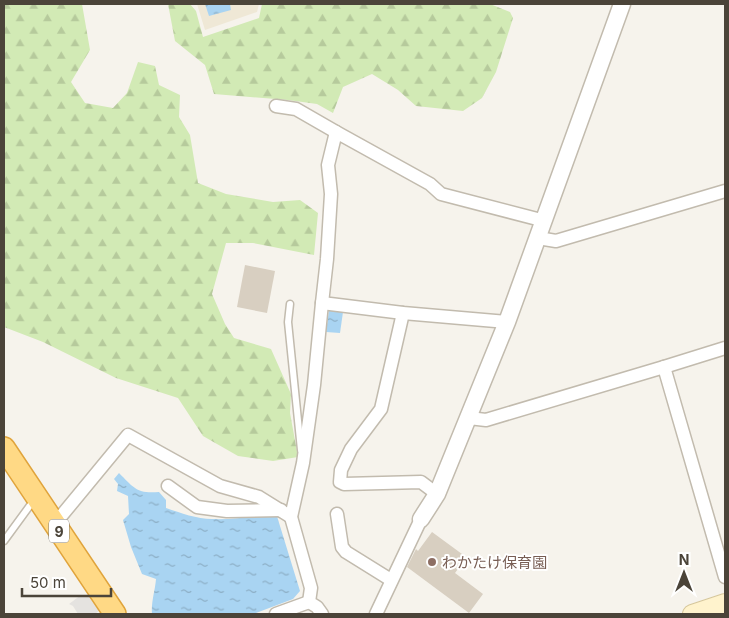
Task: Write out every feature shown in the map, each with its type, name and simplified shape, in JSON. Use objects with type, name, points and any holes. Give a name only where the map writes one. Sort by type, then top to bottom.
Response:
[{"type":"highway","name":"9","points":[[4,448],[115,614]]},
{"type":"main road","points":[[692,614],[725,603]]},
{"type":"street","points":[[376,614],[421,519],[437,494],[469,418],[545,221],[622,4]]},
{"type":"street","points":[[276,106],[296,109],[402,167],[430,184],[441,194],[545,221]]},
{"type":"street","points":[[309,602],[312,588],[286,514],[303,463],[314,385],[327,259],[331,194],[328,165],[336,132]]},
{"type":"street","points":[[538,238],[556,241],[725,191]]},
{"type":"street","points":[[322,303],[403,313],[507,322]]},
{"type":"street","points":[[403,313],[381,409],[351,448],[341,470],[340,482],[344,484],[421,482],[437,494]]},
{"type":"street","points":[[469,418],[486,420],[725,348]]},
{"type":"street","points":[[664,367],[725,577]]},
{"type":"street","points":[[53,522],[62,515],[128,435],[220,486],[259,497],[286,514]]},
{"type":"street","points":[[168,486],[197,507],[226,511],[286,514]]},
{"type":"street","points":[[337,514],[341,544],[346,552],[392,580]]},
{"type":"street","points":[[276,614],[309,602]]},
{"type":"street","points":[[309,602],[317,607],[322,614]]},
{"type":"lane","points":[[290,304],[289,338],[303,463]]},
{"type":"lane","points":[[4,541],[36,497]]},
{"type":"shaded area","points":[[197,4],[259,4],[257,12],[205,30]]},
{"type":"shaded area","points":[[81,595],[91,597],[100,610],[95,614],[78,614],[73,606],[69,604]]},
{"type":"green space","points":[[4,4],[82,4],[90,50],[71,82],[85,103],[113,108],[127,93],[138,62],[155,66],[159,85],[180,95],[179,117],[190,135],[198,183],[226,194],[273,202],[300,200],[318,213],[314,255],[253,243],[226,243],[212,294],[225,324],[234,338],[271,349],[291,394],[290,413],[298,457],[273,461],[238,456],[203,436],[178,398],[116,378],[43,342],[4,327]]},
{"type":"green space","points":[[168,4],[190,4],[196,11],[203,37],[259,18],[262,4],[490,4],[510,12],[513,18],[496,72],[482,98],[463,111],[416,106],[398,90],[372,74],[343,87],[333,113],[317,104],[214,94],[205,65],[175,41]]},
{"type":"water","points":[[205,4],[230,4],[231,10],[209,16]]},
{"type":"water","points":[[329,310],[343,312],[340,333],[326,332]]},
{"type":"water","points":[[119,473],[136,489],[146,492],[159,492],[166,500],[166,508],[189,515],[206,519],[220,519],[244,518],[276,513],[300,591],[293,599],[253,614],[152,614],[156,579],[142,574],[131,547],[123,520],[129,514],[128,496],[117,491],[118,484],[114,479]]},
{"type":"building","points":[[245,265],[275,271],[267,313],[237,307]]},
{"type":"building","points":[[432,532],[462,554],[463,562],[455,573],[483,594],[469,613],[407,567],[416,549],[418,551]]},
{"type":"place","name":"わかたけ保育園","points":[[432,562]]}]
